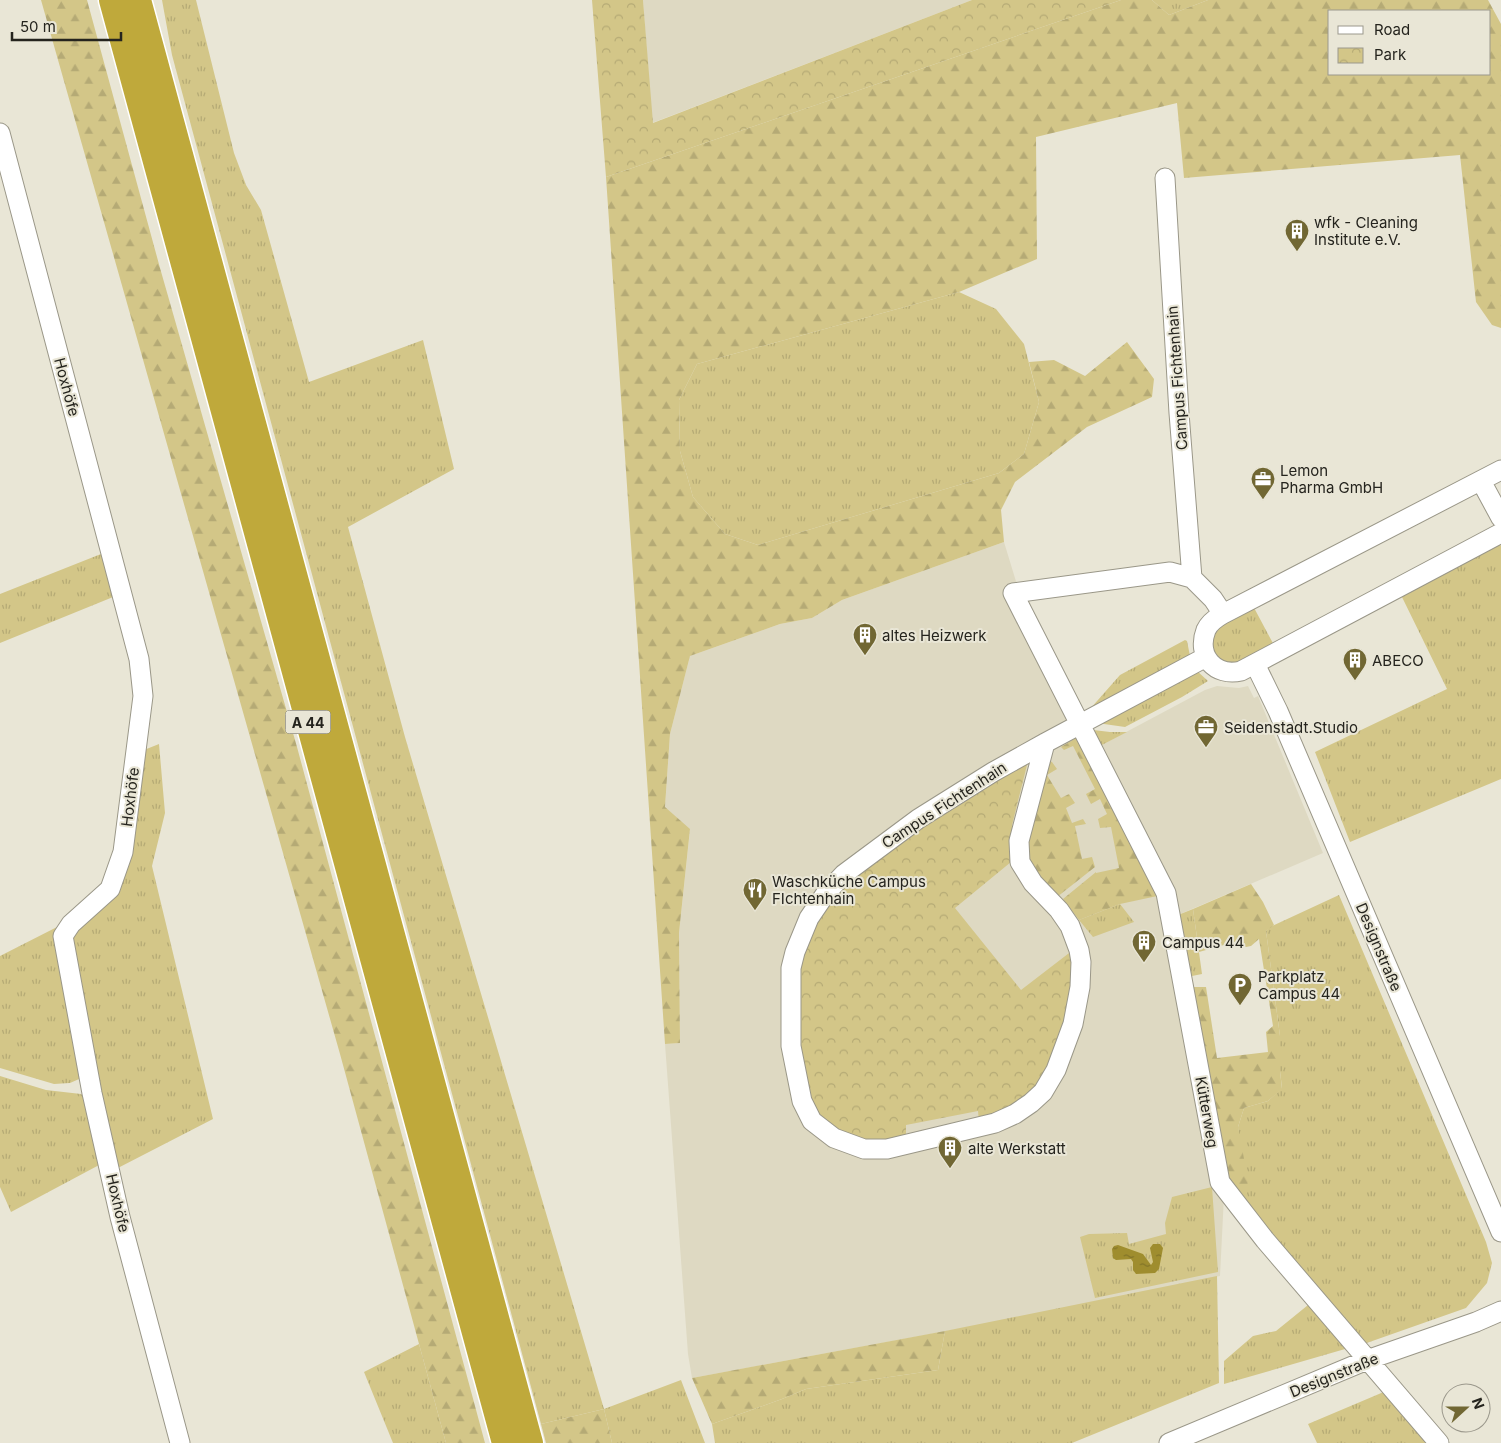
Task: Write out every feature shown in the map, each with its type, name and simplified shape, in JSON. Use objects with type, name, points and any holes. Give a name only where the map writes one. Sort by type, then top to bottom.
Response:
[{"type":"highway","name":"A 44","points":[[112,0],[505,1443]]},
{"type":"highway","name":"A 44","points":[[138,0],[530,1443]]},
{"type":"highway","points":[[152,0],[165,99]]},
{"type":"street","name":"Hoxhöfe","points":[[0,133],[139,659],[143,696],[123,852],[110,889],[71,924],[63,936],[92,1092],[120,1217],[180,1443]]},
{"type":"street","name":"Campus Fichtenhain","points":[[1165,178],[1177,385],[1192,578]]},
{"type":"street","points":[[1501,470],[1223,614],[1206,629],[1203,649],[1206,657],[1212,664],[1224,672],[1232,673],[1255,664],[1501,533]]},
{"type":"street","points":[[1481,481],[1501,518]]},
{"type":"street","points":[[1080,724],[1013,593],[1170,572],[1192,578],[1213,599],[1223,614]]},
{"type":"street","name":"Campus Fichtenhain","points":[[1045,743],[1018,841],[1020,862],[1033,883],[1059,910],[1070,926],[1080,962],[1080,987],[1073,1024],[1056,1070],[1043,1092],[1030,1104],[1015,1114],[995,1123],[887,1149],[864,1149],[834,1138],[812,1121],[802,1101],[797,1086],[791,1046],[791,968],[795,952],[809,918],[826,893],[850,869],[918,819],[993,772],[1045,743],[1080,724],[1206,657]]},
{"type":"street","name":"Designstraße","points":[[1255,664],[1278,711],[1501,1232]]},
{"type":"street","name":"Kütterweg","points":[[1080,724],[1166,894],[1220,1182],[1265,1240],[1439,1443]]},
{"type":"street","name":"Designstraße","points":[[1169,1443],[1367,1360],[1476,1322],[1501,1311]]},
{"type":"shaded area","points":[[643,0],[972,0],[652,123]]},
{"type":"shaded area","points":[[1004,542],[1022,601],[1090,736],[1186,969],[1225,1176],[1220,1276],[1012,1319],[692,1378],[688,1354],[665,1044],[680,1043],[679,933],[690,830],[665,808],[670,734],[690,656],[780,624],[812,618],[842,600]]},
{"type":"shaded area","points":[[1217,686],[1239,688],[1248,686],[1254,698],[1258,696],[1323,853],[1178,915],[1098,747],[1205,690]]},
{"type":"green space","points":[[41,0],[87,0],[160,268],[297,747],[485,1443],[446,1443],[340,1054]]},
{"type":"green space","points":[[162,0],[196,0],[234,153],[246,185],[261,210],[309,382],[423,340],[454,469],[348,527],[405,737],[604,1409],[541,1424],[172,55]]},
{"type":"green space","points":[[592,0],[643,0],[653,123],[972,0],[1121,0],[606,177]]},
{"type":"green space","points":[[1121,0],[1152,0],[1169,15],[1208,0],[1488,0],[1501,24],[1501,328],[1492,325],[1476,302],[1460,155],[1184,178],[1177,103],[1036,137],[1037,259],[959,292],[697,364],[679,400],[680,451],[693,497],[725,534],[758,545],[999,473],[1024,454],[1039,402],[1029,362],[1054,360],[1085,376],[1127,342],[1154,379],[1152,397],[1087,427],[1015,482],[1001,510],[1004,542],[842,600],[812,618],[780,624],[690,656],[670,734],[665,807],[690,829],[679,933],[680,1043],[665,1044],[606,177]]},
{"type":"green space","points":[[1152,0],[1208,0],[1169,15]]},
{"type":"green space","points":[[959,292],[996,309],[1024,344],[1039,402],[1024,454],[999,473],[758,545],[725,534],[693,497],[680,451],[679,400],[697,364]]},
{"type":"green space","points":[[1499,543],[1501,546],[1501,779],[1350,842],[1315,752],[1447,689],[1401,595]]},
{"type":"green space","points":[[106,552],[118,595],[0,643],[0,594]]},
{"type":"green space","points":[[1252,604],[1275,647],[1235,665],[1220,661],[1212,652],[1213,631]]},
{"type":"green space","points":[[1185,640],[1187,641],[1190,656],[1090,709],[1120,675]]},
{"type":"green space","points":[[1196,670],[1208,681],[1182,697],[1125,727],[1097,723]]},
{"type":"green space","points":[[1085,729],[1110,732],[1127,732],[1098,747]]},
{"type":"green space","points":[[1081,735],[1162,895],[1120,904],[1079,920],[1063,899],[1096,872],[1119,868],[1111,827],[1100,828],[1098,819],[1107,814],[1100,799],[1091,804],[1086,794],[1095,789],[1073,746],[1064,750],[1061,747]]},
{"type":"green space","points":[[159,744],[165,813],[152,866],[213,1119],[114,1170],[70,932],[120,891],[133,828],[144,750]]},
{"type":"green space","points":[[1028,761],[1012,825],[1011,862],[955,908],[1021,990],[1073,950],[1072,990],[1064,1032],[1048,1071],[1024,1103],[1009,1111],[979,1122],[978,1111],[906,1125],[906,1138],[871,1142],[840,1132],[818,1114],[804,1087],[796,1043],[797,978],[815,920],[832,895],[961,798]]},
{"type":"green space","points":[[1050,761],[1057,769],[1047,775],[1061,798],[1069,794],[1075,803],[1066,808],[1072,823],[1083,819],[1086,824],[1075,826],[1082,859],[1092,857],[1095,867],[1057,897],[1034,868],[1027,846],[1047,763]]},
{"type":"green space","points":[[1251,884],[1263,902],[1274,925],[1266,931],[1280,1036],[1282,1089],[1268,1101],[1244,1108],[1238,1127],[1248,1180],[1246,1206],[1224,1182],[1190,987],[1206,987],[1217,1058],[1268,1052],[1266,1032],[1273,1026],[1259,939],[1251,946],[1246,947],[1238,941],[1199,952],[1193,909]]},
{"type":"green space","points":[[1339,895],[1486,1242],[1492,1263],[1487,1283],[1466,1308],[1361,1345],[1243,1208],[1238,1127],[1244,1108],[1268,1101],[1282,1088],[1280,1036],[1266,931],[1270,927]]},
{"type":"green space","points":[[1120,904],[1134,922],[1093,937],[1079,920]]},
{"type":"green space","points":[[1193,909],[1202,974],[1187,977],[1178,915]]},
{"type":"green space","points":[[57,927],[86,1076],[70,1083],[54,1084],[0,1068],[0,956]]},
{"type":"green space","points":[[0,1076],[46,1090],[81,1094],[91,1102],[101,1164],[11,1212],[0,1187]]},
{"type":"green space","points":[[1212,1187],[1218,1272],[1095,1298],[1080,1237],[1089,1234],[1127,1233],[1129,1244],[1166,1234],[1165,1223],[1172,1197]]},
{"type":"green space","points":[[1217,1276],[1219,1383],[1072,1443],[715,1443],[712,1424],[806,1389],[938,1370],[945,1331]]},
{"type":"green space","points":[[1313,1301],[1352,1347],[1224,1384],[1224,1361],[1253,1336],[1276,1331]]},
{"type":"green space","points":[[945,1331],[938,1370],[806,1389],[712,1424],[692,1378]]},
{"type":"green space","points":[[419,1344],[446,1443],[393,1443],[364,1372]]},
{"type":"green space","points":[[681,1380],[705,1443],[612,1443],[604,1409]]},
{"type":"green space","points":[[1386,1391],[1434,1443],[1317,1443],[1308,1424]]},
{"type":"green space","points":[[604,1409],[612,1443],[546,1443],[541,1424]]},
{"type":"water","points":[[1153,1244],[1160,1244],[1163,1248],[1159,1269],[1155,1273],[1136,1274],[1133,1270],[1131,1259],[1116,1260],[1113,1258],[1112,1249],[1118,1245],[1143,1254],[1151,1265],[1153,1262],[1150,1248]]},
{"type":"place","name":"wfk - Cleaning Institute e.V.","points":[[1297,252]]},
{"type":"place","name":"Lemon Pharma GmbH","points":[[1263,500]]},
{"type":"place","name":"altes Heizwerk","points":[[865,656]]},
{"type":"place","name":"ABECO","points":[[1355,681]]},
{"type":"place","name":"Seidenstadt.Studio","points":[[1206,748]]},
{"type":"place","name":"Waschküche Campus FIchtenhain","points":[[755,911]]},
{"type":"place","name":"Campus 44","points":[[1144,963]]},
{"type":"place","name":"Parkplatz Campus 44","points":[[1240,1006]]},
{"type":"place","name":"alte Werkstatt","points":[[950,1169]]}]
